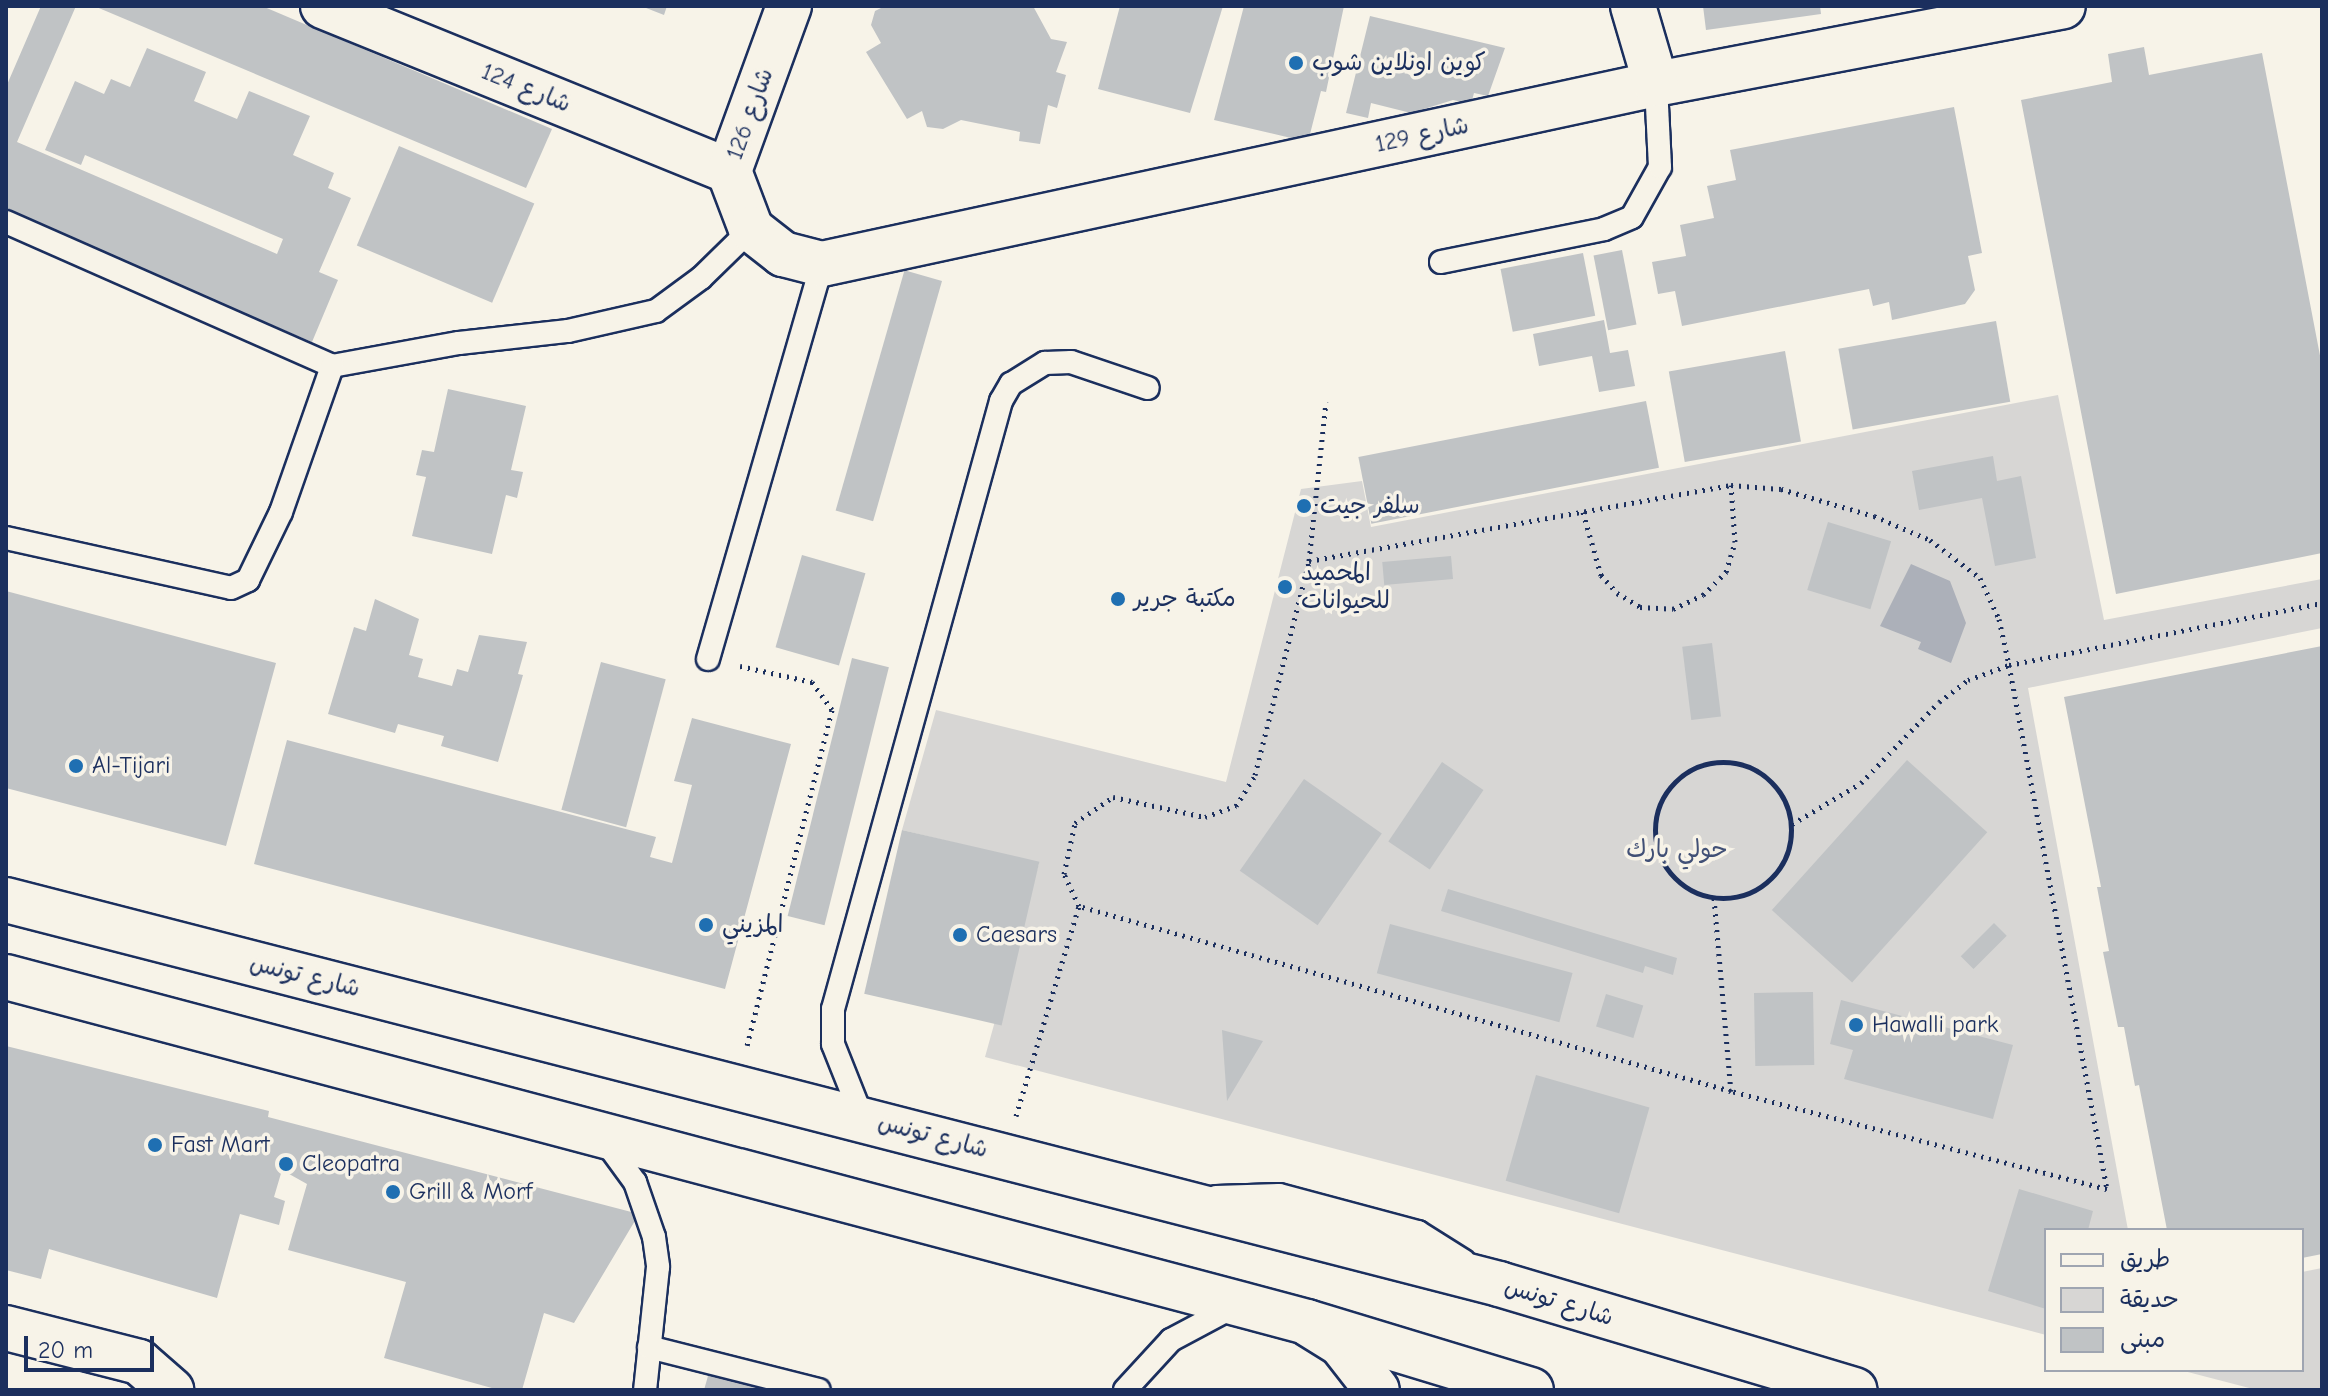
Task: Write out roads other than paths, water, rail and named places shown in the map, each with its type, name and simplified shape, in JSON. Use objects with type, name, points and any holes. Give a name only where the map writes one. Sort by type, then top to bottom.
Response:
[{"type":"main road","name":"شارع 124","points":[[323,6],[729,171]]},
{"type":"main road","name":"شارع 126","points":[[785,249],[729,171],[789,6]]},
{"type":"main road","points":[[1633,6],[1656,84]]},
{"type":"main road","name":"شارع 129","points":[[785,249],[2043,8]]},
{"type":"main road","name":"شارع تونس","points":[[6,900],[862,1117],[1499,1284],[1855,1390]]},
{"type":"main road","points":[[6,977],[1307,1322],[1528,1390]]},
{"type":"main road","points":[[1307,1322],[1341,1344],[1377,1390]]},
{"type":"main road","points":[[6,1328],[139,1362],[171,1390]]},
{"type":"lane","points":[[1441,262],[1604,229],[1632,217],[1660,167],[1656,84]]},
{"type":"lane","points":[[6,222],[332,366],[459,343],[568,331],[656,311],[701,278],[785,249],[708,659]]},
{"type":"lane","points":[[862,1117],[833,1044],[833,1009],[1001,401],[1011,384],[1045,363],[1071,362],[1148,388]]},
{"type":"lane","points":[[6,538],[231,588],[248,580],[281,512],[332,366]]},
{"type":"lane","points":[[602,1137],[635,1182],[654,1237],[658,1267],[645,1390]]},
{"type":"lane","points":[[1125,1390],[1171,1340],[1237,1305]]},
{"type":"lane","points":[[649,1347],[819,1390]]},
{"type":"place","name":"كوين اونلاين شوب","points":[[1296,63]]},
{"type":"place","name":"سلفر جيت","points":[[1304,506]]},
{"type":"place","name":"المحميد للحيوانات","points":[[1285,587]]},
{"type":"place","name":"مكتبة جرير","points":[[1118,599]]},
{"type":"place","name":"Al-Tijari","points":[[76,766]]},
{"type":"place","name":"المزيني","points":[[706,925]]},
{"type":"place","name":"Caesars","points":[[960,935]]},
{"type":"place","name":"Hawalli park","points":[[1856,1025]]},
{"type":"place","name":"Fast Mart","points":[[155,1145]]},
{"type":"place","name":"Cleopatra","points":[[286,1164]]},
{"type":"place","name":"Grill & Morf","points":[[393,1192]]},
{"type":"park label","name":"حولي بارك","points":[[1677,850]]}]
